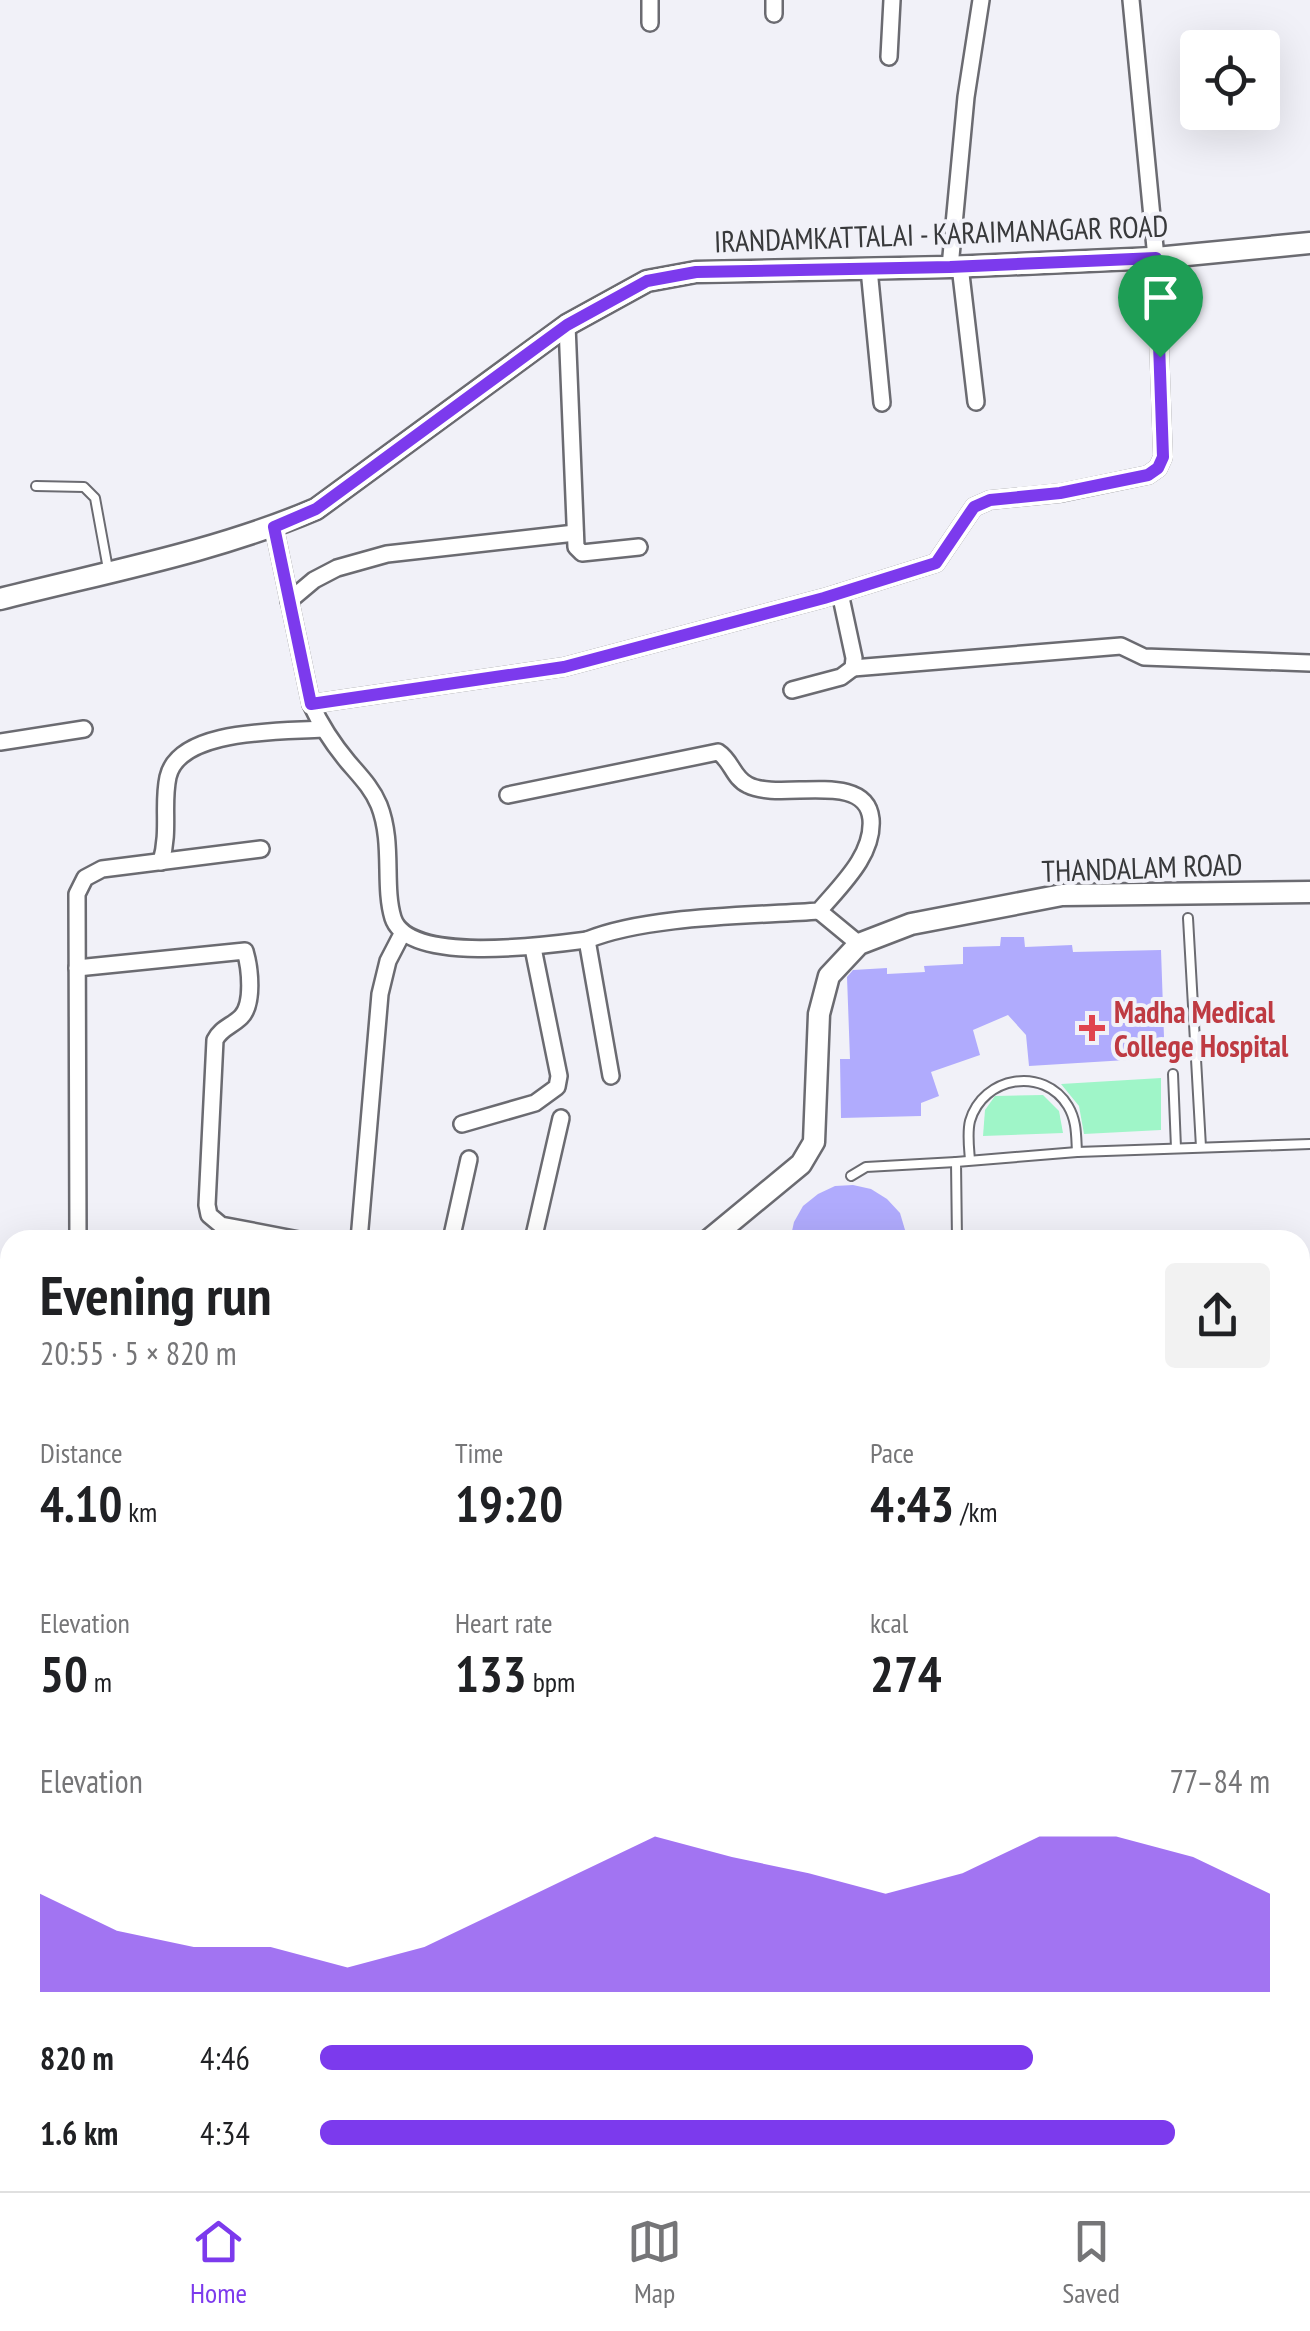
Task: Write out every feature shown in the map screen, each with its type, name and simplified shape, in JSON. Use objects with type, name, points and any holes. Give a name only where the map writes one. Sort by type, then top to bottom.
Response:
[{"type":"street","points":[[650,0],[650,23]]},
{"type":"street","points":[[889,58],[892,0]]},
{"type":"street","points":[[976,402],[954,267],[966,97],[981,0]]},
{"type":"street","points":[[311,704],[564,667],[840,593],[936,563],[974,507],[990,500],[1060,493],[1148,475],[1158,468],[1163,457],[1156,258],[1131,0]]},
{"type":"street","name":"IRANDAMKATTALAI - KARAIMANAGAR ROAD","points":[[0,599],[214,546],[316,509],[567,325],[647,281],[696,272],[1156,258],[1310,242]]},
{"type":"street","points":[[870,269],[882,404]]},
{"type":"street","points":[[567,325],[576,547],[582,553],[639,547]]},
{"type":"street","points":[[274,527],[311,704],[322,729],[368,784],[378,803],[387,830],[393,918],[402,934],[423,945],[533,948],[655,924],[819,910],[856,868],[872,831],[870,808],[859,796],[839,790],[775,791],[750,787],[718,752],[508,795]]},
{"type":"street","points":[[289,601],[314,580],[337,568],[387,554],[575,533]]},
{"type":"street","points":[[840,593],[853,668]]},
{"type":"street","points":[[792,690],[841,677],[853,668],[1121,646],[1144,657],[1310,663]]},
{"type":"street","points":[[161,862],[168,823],[169,770],[180,754],[203,743],[239,736],[322,729]]},
{"type":"street","points":[[0,742],[84,730]]},
{"type":"street","points":[[78,1230],[77,894],[86,878],[102,869],[261,849]]},
{"type":"street","name":"THANDALAM ROAD","points":[[721,1230],[800,1164],[814,1142],[819,1014],[829,976],[859,944],[910,924],[1062,895],[1310,892]]},
{"type":"street","points":[[819,910],[859,944]]},
{"type":"street","points":[[360,1230],[380,994],[388,961],[402,934]]},
{"type":"street","points":[[588,940],[611,1076]]},
{"type":"street","points":[[462,1124],[536,1103],[557,1088],[559,1076],[533,948]]},
{"type":"street","points":[[77,968],[245,951],[246,1012],[220,1032],[214,1048],[207,1204],[209,1215],[221,1224],[250,1230]]},
{"type":"street","points":[[535,1230],[560,1118]]},
{"type":"street","points":[[453,1230],[469,1159]]},
{"type":"lane","points":[[36,486],[84,487],[94,498],[109,571]]},
{"type":"lane","points":[[1188,918],[1201,1147]]},
{"type":"lane","points":[[1174,1074],[1176,1148]]},
{"type":"lane","points":[[970,1160],[969,1124],[976,1106],[989,1092],[1015,1081],[1043,1084],[1065,1102],[1074,1119],[1077,1152]]},
{"type":"lane","points":[[851,1176],[866,1167],[1077,1152],[1310,1144]]},
{"type":"lane","points":[[956,1162],[958,1230]]},
{"type":"green space","points":[[1161,1078],[1161,1130],[1084,1134],[1079,1106],[1061,1084]]},
{"type":"green space","points":[[1043,1095],[1059,1111],[1063,1133],[983,1136],[985,1110],[995,1096]]},
{"type":"building","name":"Madha Medical College Hospital","points":[[1001,937],[1024,937],[1025,947],[1072,945],[1073,952],[1161,950],[1164,1037],[1143,1059],[1029,1066],[1026,1035],[1008,1015],[973,1030],[980,1055],[931,1072],[939,1096],[921,1103],[921,1116],[841,1118],[840,1059],[850,1059],[847,977],[853,970],[887,968],[887,974],[925,972],[924,966],[963,964],[963,947],[1000,946]]},
{"type":"building","points":[[835,1186],[871,1189],[887,1199],[900,1213],[905,1230],[792,1230],[803,1206]]},
{"type":"place","name":"Madha Medical College Hospital","points":[[1092,1028]]},
{"type":"route","points":[[1156,258],[1160,357],[1163,457],[1158,468],[1148,475],[1060,493],[990,500],[974,507],[936,563],[605,658],[506,678],[311,704],[274,527],[316,509],[567,325],[647,281],[696,272],[1156,258]]}]
